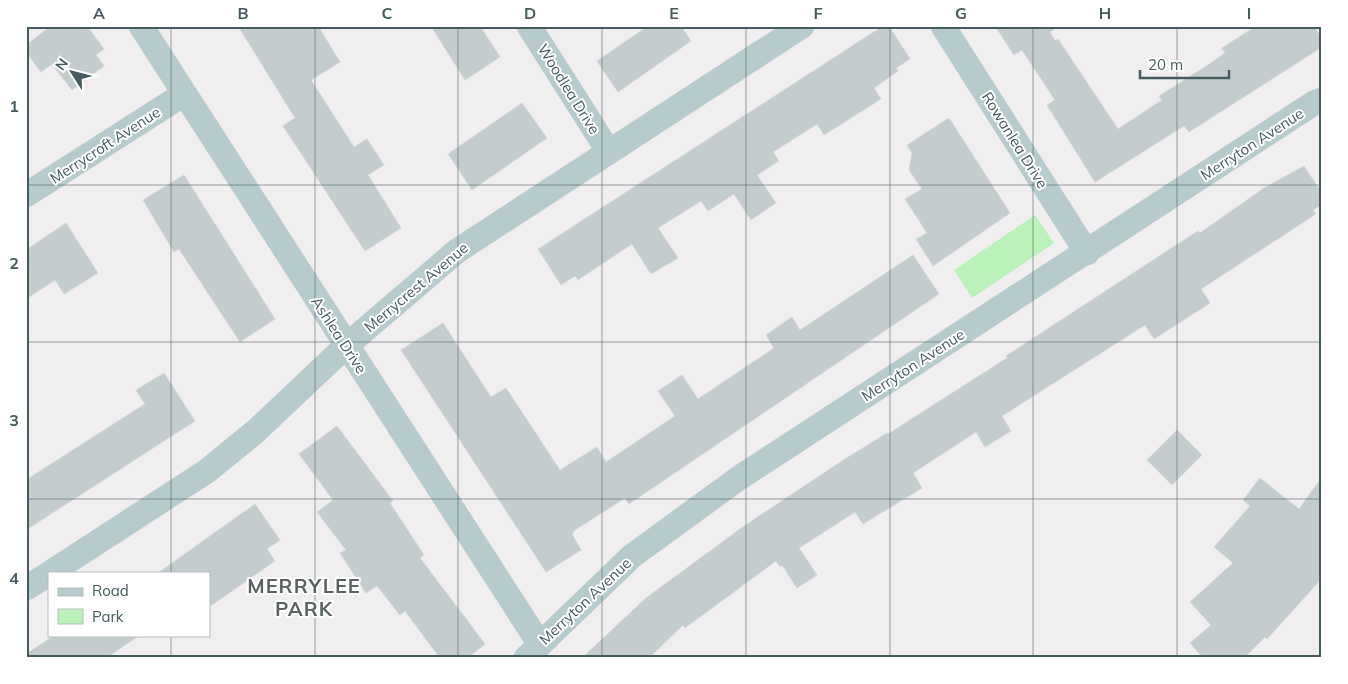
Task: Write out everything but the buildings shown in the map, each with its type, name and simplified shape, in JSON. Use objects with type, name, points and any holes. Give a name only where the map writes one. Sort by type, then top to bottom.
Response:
[{"type":"street","name":"Ashlea Drive","points":[[140,26],[346,346],[533,650]]},
{"type":"street","name":"Woodlea Drive","points":[[529,26],[609,152]]},
{"type":"street","name":"Merrycrest Avenue","points":[[52,572],[207,471],[256,432],[346,346],[457,251],[802,26]]},
{"type":"street","name":"Rowanlea Drive","points":[[943,26],[1087,253]]},
{"type":"street","name":"Merrycroft Avenue","points":[[26,196],[184,94]]},
{"type":"street","name":"Merryton Avenue","points":[[533,650],[632,556],[731,484],[1322,100]]},
{"type":"street","name":"Merrycrest Avenue","points":[[26,588],[48,574]]},
{"type":"green space","points":[[1035,215],[1054,243],[972,298],[954,270]]},
{"type":"district","name":"MERRYLEE PARK","points":[[304,596]]}]
